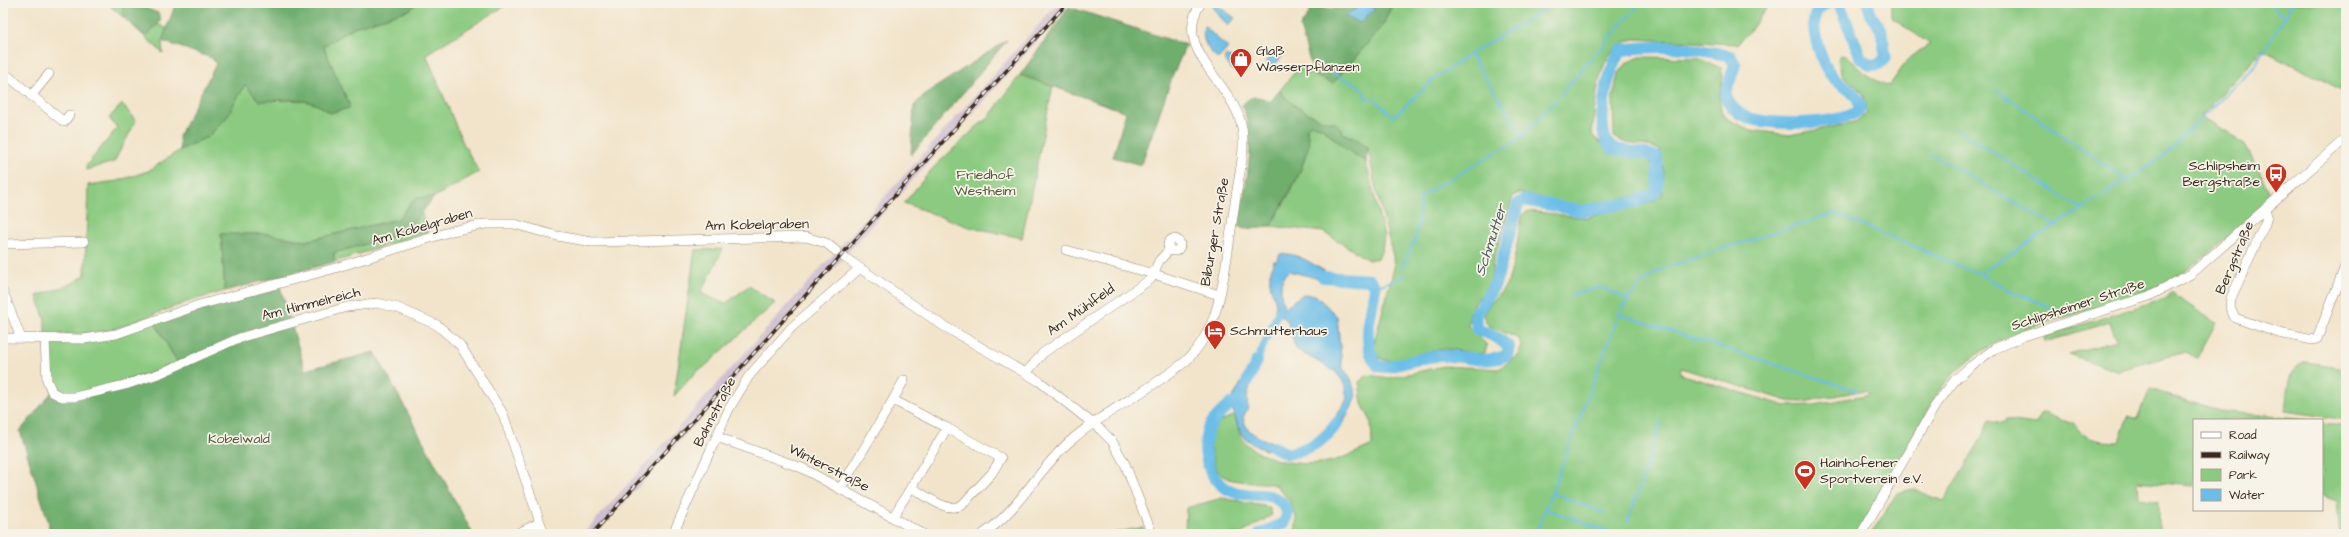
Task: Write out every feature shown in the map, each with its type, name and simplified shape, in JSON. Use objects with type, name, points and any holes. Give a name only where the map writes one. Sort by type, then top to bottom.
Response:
[{"type":"street","name":"Biburger Straße","points":[[984,534],[1006,515],[1057,453],[1094,424],[1174,370],[1191,356],[1205,336],[1219,295],[1240,170],[1242,133],[1236,109],[1194,44],[1194,18],[1201,3]]},
{"type":"street","points":[[3,72],[64,122],[69,115]]},
{"type":"street","points":[[31,96],[49,74]]},
{"type":"street","name":"Schlipsheimer Straße","points":[[1861,534],[1934,406],[1955,380],[1971,366],[1994,349],[2024,336],[2149,296],[2166,289],[2199,269],[2346,138]]},
{"type":"street","name":"Bergstraße","points":[[2265,209],[2267,216],[2265,224],[2231,298],[2230,308],[2235,318],[2280,333],[2313,340],[2318,339],[2346,264]]},
{"type":"street","name":"Am Kobelgraben","points":[[3,338],[84,339],[116,334],[199,305],[332,269],[452,231],[486,224],[514,224],[557,236],[592,242],[806,237],[826,243],[836,251]]},
{"type":"street","points":[[3,244],[84,242]]},
{"type":"street","name":"Am Mühlfeld","points":[[1026,372],[1044,353],[1148,282],[1154,274],[1159,261],[1170,249]]},
{"type":"street","points":[[1066,250],[1154,274],[1219,295]]},
{"type":"street","points":[[844,257],[859,269],[942,325],[1026,372],[1094,424],[1112,441],[1121,456],[1152,534]]},
{"type":"street","name":"Bahnstraße","points":[[673,534],[741,388],[768,353],[792,327],[859,269]]},
{"type":"street","points":[[3,292],[21,338]]},
{"type":"street","name":"Am Himmelreich","points":[[45,339],[48,385],[52,392],[68,397],[107,390],[144,379],[239,338],[347,307],[377,304],[410,312],[437,325],[456,340],[502,412],[544,534]]},
{"type":"street","points":[[840,489],[904,380]]},
{"type":"street","points":[[893,400],[1001,458],[996,469],[962,505],[956,508],[948,508],[911,487]]},
{"type":"street","points":[[893,517],[947,428]]},
{"type":"street","name":"Winterstraße","points":[[717,437],[791,463],[923,534]]},
{"type":"street","points":[[516,534],[539,523]]},
{"type":"shaded area","points":[[1058,3],[1071,3],[596,534],[583,534]]},
{"type":"green space","points":[[107,3],[124,3],[122,6],[146,37],[158,24],[167,29],[162,41],[163,53]]},
{"type":"green space","points":[[124,3],[133,3],[158,13],[161,20],[146,37],[122,13]]},
{"type":"green space","points":[[176,3],[417,3],[409,10],[354,27],[323,46],[349,104],[349,108],[330,113],[322,107],[306,101],[259,101],[245,85],[226,118],[209,136],[180,150],[179,136],[216,64],[212,58],[162,41]]},
{"type":"green space","points":[[417,3],[510,3],[426,54],[463,143],[479,172],[434,197],[415,198],[398,219],[306,241],[267,234],[221,234],[225,291],[190,301],[115,329],[80,334],[45,334],[45,320],[37,296],[73,283],[85,275],[88,185],[117,181],[148,171],[180,150],[209,136],[226,118],[245,84],[259,101],[306,101],[322,107],[330,113],[348,108],[349,104],[323,46],[354,27],[409,10]]},
{"type":"green space","points":[[1300,3],[1313,3],[1318,8],[1342,9],[1355,3],[1393,3],[1382,27],[1333,83],[1314,76],[1300,27],[1310,12]]},
{"type":"green space","points":[[1393,3],[1770,3],[1750,31],[1737,44],[1635,39],[1622,43],[1612,52],[1605,63],[1600,77],[1592,135],[1610,151],[1648,157],[1652,166],[1653,175],[1653,184],[1649,193],[1582,207],[1519,193],[1513,196],[1493,262],[1490,286],[1475,302],[1470,313],[1468,326],[1487,345],[1485,353],[1475,354],[1445,349],[1404,359],[1389,360],[1382,359],[1378,356],[1374,343],[1394,268],[1393,256],[1375,185],[1368,147],[1291,103],[1284,97],[1280,90],[1299,67],[1314,76],[1333,83],[1382,27]]},
{"type":"green space","points":[[1891,3],[2346,3],[2346,92],[2263,50],[2201,116],[2244,143],[2270,193],[2267,201],[2213,250],[2184,272],[2168,281],[2124,300],[2038,325],[2010,336],[1985,350],[1961,368],[1939,391],[1857,534],[1278,534],[1295,531],[1296,517],[1292,506],[1276,485],[1236,481],[1220,474],[1211,453],[1210,434],[1218,424],[1227,418],[1235,416],[1243,440],[1257,452],[1277,460],[1289,462],[1312,464],[1332,461],[1372,445],[1371,421],[1362,404],[1359,382],[1367,375],[1390,378],[1444,366],[1499,369],[1518,355],[1522,347],[1519,339],[1488,325],[1485,320],[1485,315],[1489,304],[1505,287],[1511,274],[1522,215],[1529,211],[1586,218],[1621,208],[1654,201],[1662,195],[1664,172],[1660,150],[1649,146],[1626,143],[1614,137],[1613,97],[1618,74],[1627,63],[1640,57],[1697,58],[1721,68],[1723,77],[1719,95],[1721,109],[1729,120],[1751,130],[1789,135],[1854,123],[1867,113],[1863,94],[1844,77],[1842,73],[1838,59],[1841,55],[1851,59],[1860,70],[1866,74],[1889,86],[1910,57],[1930,44],[1891,17]],"holes":[[[1681,368],[1788,401],[1803,402],[1865,390],[1870,394],[1815,405],[1786,406],[1680,374]]]},
{"type":"green space","points":[[1069,7],[1186,45],[1173,75],[1141,165],[1113,157],[1126,112],[1020,75]]},
{"type":"green space","points":[[1007,40],[911,155],[914,106],[924,95]]},
{"type":"green space","name":"Friedhof Westheim","points":[[1020,75],[1053,85],[1022,238],[966,226],[904,203],[933,168],[983,121],[986,121]]},
{"type":"green space","points":[[1280,90],[1289,101],[1304,112],[1321,119],[1335,122],[1342,129],[1343,134],[1354,137],[1368,147],[1366,162],[1345,148],[1321,127],[1310,124],[1307,129],[1309,145],[1299,174],[1271,226],[1244,229],[1238,226],[1249,165],[1250,150],[1247,120],[1242,105],[1249,99],[1255,97],[1262,98],[1270,102]]},
{"type":"green space","points":[[122,104],[136,121],[114,162],[86,170],[86,166],[117,128],[109,118]]},
{"type":"green space","points":[[1310,124],[1321,127],[1345,148],[1366,162],[1384,236],[1382,250],[1378,258],[1368,260],[1324,232],[1271,226],[1302,168],[1307,143],[1307,129]]},
{"type":"green space","points":[[434,197],[412,225],[401,234],[334,253],[334,262],[225,291],[221,234],[267,234],[306,241],[398,219],[415,198]]},
{"type":"green space","points":[[421,212],[428,232],[334,262],[334,253],[401,234]]},
{"type":"green space","points":[[723,249],[701,293],[725,304],[749,286],[775,303],[703,368],[698,370],[674,396],[695,250]]},
{"type":"green space","name":"Kobelwald","points":[[279,283],[305,370],[375,352],[473,534],[44,534],[48,532],[49,524],[20,431],[52,392],[68,397],[179,365],[154,321]]},
{"type":"green space","points":[[2171,293],[2216,323],[2197,358],[2186,352],[2122,369],[2120,372],[2068,354],[2117,341],[2110,322],[2045,342],[2044,337],[2168,297]]},
{"type":"green space","points":[[154,321],[179,366],[74,397],[52,392],[45,339],[84,339]]},
{"type":"green space","points":[[2305,362],[2346,368],[2346,420],[2285,411],[2287,390],[2291,376],[2294,370]]},
{"type":"green space","points":[[2150,389],[2219,411],[2297,419],[2193,419],[2193,486],[2138,481],[2139,498],[2159,501],[2159,534],[1871,534],[1897,493],[1913,489],[1943,501],[1979,443],[1989,421],[2002,424],[2005,420],[2036,424],[2042,413],[2046,413],[2063,421],[2073,422],[2082,433],[2092,439],[2119,442],[2128,416],[2138,419]]},
{"type":"green space","points":[[2323,423],[2346,425],[2346,534],[2340,534],[2337,501],[2323,496]]},
{"type":"green space","points":[[1222,498],[1269,507],[1272,515],[1241,534],[1185,534],[1186,508]]},
{"type":"green space","points":[[1143,527],[1145,534],[1110,534]]},
{"type":"water","points":[[1214,3],[1235,18],[1228,26],[1211,6]]},
{"type":"water","points":[[1365,3],[1375,9],[1360,23],[1344,16]]},
{"type":"water","points":[[1204,26],[1228,48],[1218,59],[1211,52],[1204,41]]},
{"type":"water","points":[[1275,49],[1283,55],[1273,67],[1266,61]]},
{"type":"water","points":[[1226,56],[1244,64],[1233,71],[1224,59]]},
{"type":"water","points":[[1280,254],[1296,256],[1338,277],[1320,279],[1289,271],[1281,283],[1284,308],[1303,294],[1315,295],[1337,316],[1342,367],[1351,379],[1356,396],[1349,413],[1342,424],[1328,436],[1335,418],[1347,399],[1344,383],[1336,372],[1296,349],[1287,320],[1281,315],[1277,320],[1273,319],[1275,312],[1275,299],[1271,289],[1270,277],[1274,261],[1277,261]]},
{"type":"water","points":[[1254,367],[1247,398],[1248,408],[1243,417],[1245,425],[1254,435],[1287,448],[1288,454],[1271,449],[1265,450],[1250,442],[1240,431],[1233,410],[1228,410],[1227,413],[1221,414],[1220,412],[1235,394],[1246,374]]},
{"type":"waterway","points":[[1523,136],[1470,54],[1556,3]]},
{"type":"waterway","points":[[1634,10],[1640,3]]},
{"type":"waterway","name":"Schmutter","points":[[1323,277],[1370,280],[1375,287],[1368,328],[1368,338],[1372,357],[1378,366],[1387,367],[1438,356],[1490,360],[1507,355],[1509,347],[1498,338],[1477,329],[1475,316],[1495,284],[1518,204],[1524,200],[1583,211],[1635,202],[1654,194],[1658,186],[1657,157],[1612,148],[1606,140],[1603,129],[1604,100],[1607,85],[1611,70],[1621,50],[1649,47],[1676,47],[1702,50],[1730,56],[1735,64],[1725,96],[1734,109],[1746,117],[1756,120],[1788,123],[1806,123],[1841,118],[1853,114],[1861,108],[1857,97],[1835,80],[1831,75],[1824,63],[1818,47],[1814,22],[1815,16],[1818,10],[1827,3]]},
{"type":"waterway","name":"Schmutter","points":[[1839,3],[1861,58],[1870,65],[1879,64],[1886,58],[1881,29],[1871,16],[1868,3]]},
{"type":"waterway","points":[[2269,3],[2285,17]]},
{"type":"waterway","points":[[1536,534],[1619,314],[1638,287],[1657,272],[1664,268],[1834,213],[1979,274],[2161,158],[2255,66],[2293,3]]},
{"type":"waterway","points":[[1596,54],[1631,13]]},
{"type":"waterway","points":[[1325,70],[1358,85],[1368,99],[1375,99],[1393,117],[1433,80],[1470,54]]},
{"type":"waterway","points":[[1560,95],[1593,57]]},
{"type":"waterway","points":[[1996,90],[2128,181]]},
{"type":"waterway","points":[[1402,267],[1416,238],[1421,196],[1519,139],[1557,99]]},
{"type":"waterway","points":[[1955,128],[2082,209]]},
{"type":"waterway","points":[[1931,154],[2055,226]]},
{"type":"waterway","points":[[1375,287],[1405,276],[1404,274]]},
{"type":"waterway","points":[[1979,274],[2015,293],[2068,314]]},
{"type":"waterway","points":[[1571,295],[1600,287],[1628,299]]},
{"type":"waterway","name":"Schmutter","points":[[1257,361],[1278,312]]},
{"type":"waterway","points":[[1619,314],[1857,391]]},
{"type":"waterway","name":"Schmutter","points":[[1247,382],[1257,361]]},
{"type":"waterway","name":"Schmutter","points":[[1231,404],[1217,417],[1207,432],[1207,461],[1215,478],[1221,485],[1229,490],[1238,493],[1273,497],[1284,505],[1288,513],[1284,523],[1260,534]]},
{"type":"waterway","points":[[1628,522],[1661,422]]},
{"type":"waterway","name":"Schmutter","points":[[1274,447],[1288,454],[1310,447],[1322,440],[1337,423]]},
{"type":"waterway","points":[[1552,493],[1605,513]]},
{"type":"waterway","points":[[1546,509],[1616,534]]},
{"type":"railway","points":[[592,534],[1067,3]]},
{"type":"place","name":"Glaß Wasserpflanzen","points":[[1241,78]]},
{"type":"place","name":"Schlipsheim Bergstraße","points":[[2276,194]]},
{"type":"place","name":"Schmutterhaus","points":[[1215,350]]},
{"type":"place","name":"Hainhofener Sportverein e.V.","points":[[1805,490]]}]
